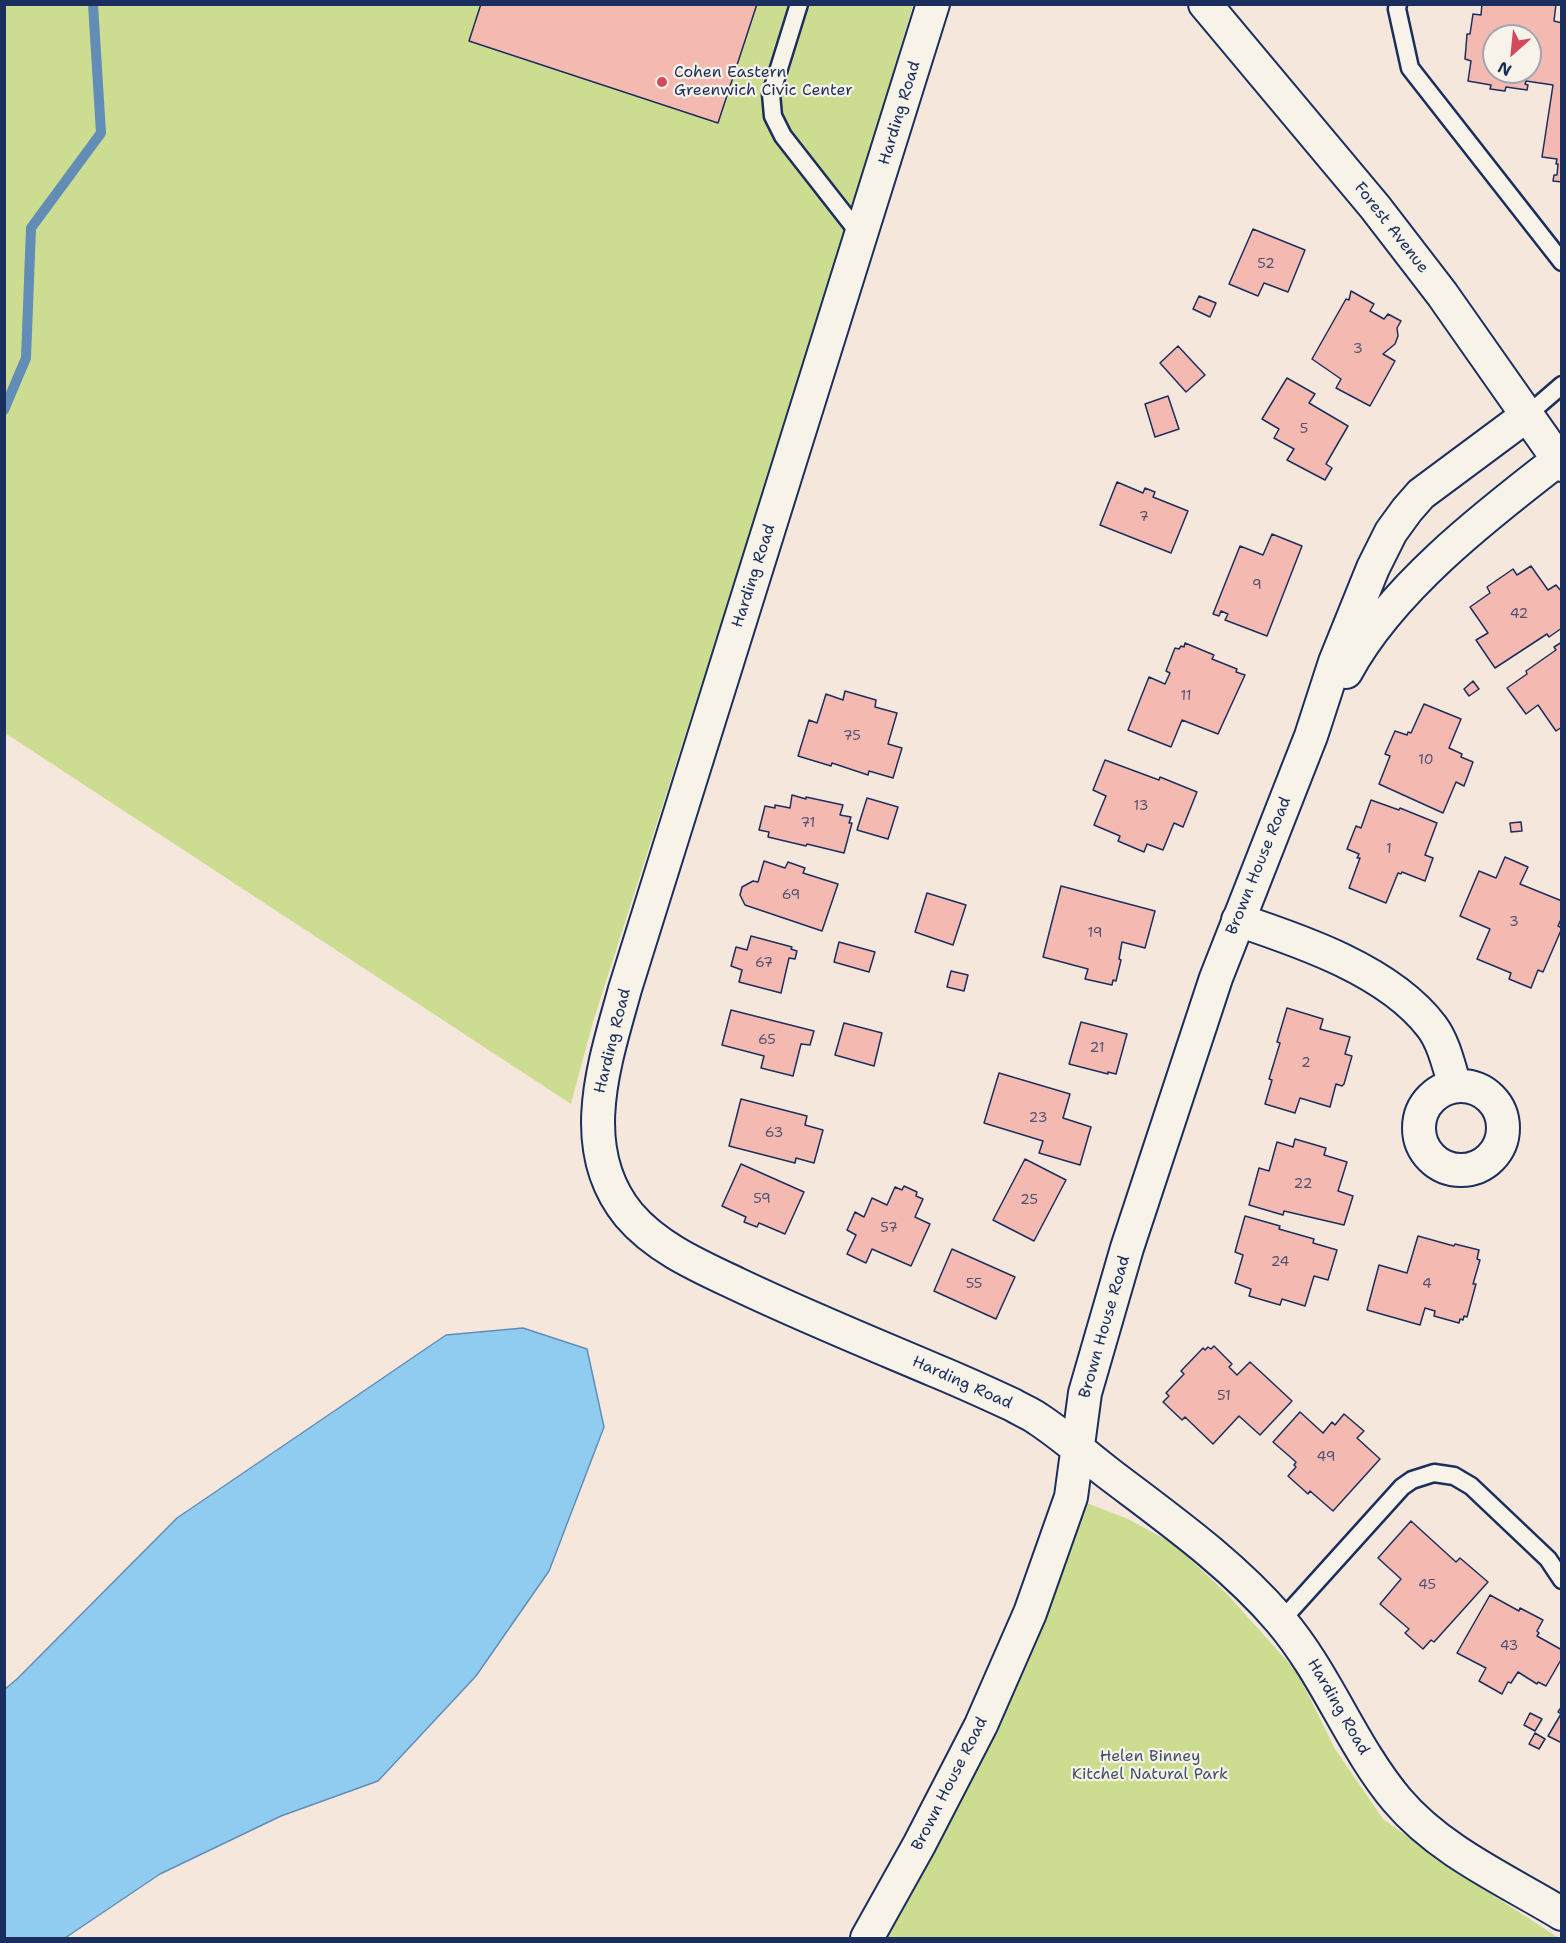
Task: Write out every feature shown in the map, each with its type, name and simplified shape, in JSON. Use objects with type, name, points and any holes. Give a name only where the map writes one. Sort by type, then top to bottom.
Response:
[{"type":"street","name":"Harding Road","points":[[933,4],[625,989],[603,1073],[598,1103],[597,1134],[600,1155],[612,1189],[631,1216],[651,1235],[679,1255],[781,1304],[982,1390],[1036,1417],[1203,1547],[1261,1600],[1309,1657],[1382,1781],[1411,1816],[1446,1844],[1562,1914]]},
{"type":"street","name":"Forest Avenue","points":[[1205,4],[1375,207],[1442,294],[1526,416],[1560,460]]},
{"type":"street","name":"Brown House Road","points":[[867,1938],[919,1845],[972,1742],[1033,1603],[1071,1497],[1084,1394],[1127,1248],[1193,1044],[1238,920],[1311,736],[1335,662],[1373,568],[1391,532],[1421,494],[1526,416]]},
{"type":"street","name":"Brown House Road","points":[[1311,736],[1349,666],[1384,615],[1500,505],[1560,460]]},
{"type":"street","points":[[1238,920],[1307,944],[1383,983],[1412,1006],[1433,1028],[1446,1056],[1455,1086]]},
{"type":"lane","points":[[799,4],[771,94],[773,116],[783,136],[862,237]]},
{"type":"lane","points":[[1398,4],[1397,9],[1410,68],[1562,262]]},
{"type":"lane","points":[[1526,416],[1562,385]]},
{"type":"lane","points":[[1281,1621],[1402,1487],[1412,1480],[1434,1473],[1454,1476],[1471,1485],[1548,1558],[1562,1580]]},
{"type":"green space","name":"Cohen Eastern Greenwich Civic Center","points":[[4,5],[913,5],[836,265],[593,1022],[571,1104],[5,733]]},
{"type":"green space","name":"Helen Binney Kitchel Natural Park","points":[[1071,1497],[1128,1519],[1174,1544],[1227,1594],[1297,1672],[1335,1749],[1383,1819],[1459,1873],[1559,1938],[865,1938]]},
{"type":"water","points":[[523,1328],[587,1349],[604,1427],[549,1571],[476,1676],[378,1781],[281,1816],[160,1874],[65,1938],[5,1938],[5,1689],[177,1518],[446,1335]]},
{"type":"building","name":"Cohen Eastern Greenwich Civic Center","points":[[481,4],[757,4],[718,123],[469,41]]},
{"type":"building","points":[[1482,4],[1556,4],[1554,21],[1562,23],[1562,182],[1553,181],[1554,175],[1557,175],[1557,159],[1542,157],[1553,85],[1542,83],[1542,24],[1482,24],[1482,83],[1468,81],[1471,61],[1465,59],[1467,34],[1470,34],[1473,14],[1481,15]]},
{"type":"building","points":[[1485,84],[1528,85],[1527,90],[1506,87],[1505,91],[1490,89],[1491,85]]},
{"type":"building","points":[[1253,229],[1305,250],[1288,292],[1264,283],[1258,296],[1229,284]]},
{"type":"building","points":[[1351,291],[1374,304],[1370,311],[1384,319],[1388,314],[1401,321],[1397,328],[1398,336],[1395,344],[1383,354],[1395,361],[1370,406],[1336,388],[1341,379],[1312,359],[1346,299],[1349,300]]},
{"type":"building","points":[[1199,296],[1216,303],[1210,317],[1193,309]]},
{"type":"building","points":[[1178,346],[1205,375],[1186,392],[1160,363]]},
{"type":"building","points":[[1287,378],[1315,394],[1309,403],[1348,426],[1326,464],[1332,468],[1325,480],[1287,460],[1294,449],[1274,438],[1279,429],[1262,419]]},
{"type":"building","points":[[1168,396],[1179,429],[1155,437],[1145,404]]},
{"type":"building","points":[[1117,482],[1143,493],[1145,488],[1155,492],[1153,497],[1188,511],[1171,553],[1100,525]]},
{"type":"building","points":[[1272,534],[1302,546],[1267,636],[1225,620],[1228,614],[1221,611],[1219,616],[1213,614],[1240,546],[1263,555]]},
{"type":"building","points":[[1531,566],[1548,590],[1556,585],[1562,592],[1562,628],[1549,637],[1547,634],[1495,668],[1476,640],[1488,633],[1470,607],[1490,593],[1487,587],[1513,569],[1517,575]]},
{"type":"building","points":[[1562,642],[1562,727],[1556,731],[1538,705],[1526,714],[1507,688],[1556,650],[1554,647]]},
{"type":"building","points":[[1185,643],[1214,655],[1212,659],[1237,669],[1236,672],[1245,675],[1218,734],[1182,720],[1171,747],[1128,730],[1149,677],[1165,684],[1170,673],[1166,671],[1175,648],[1184,647]]},
{"type":"building","points":[[1473,681],[1479,689],[1469,696],[1464,689]]},
{"type":"building","points":[[845,691],[876,700],[875,707],[897,713],[888,744],[902,748],[893,778],[869,771],[868,775],[832,763],[831,766],[798,756],[809,720],[817,723],[826,694],[843,700]]},
{"type":"building","points":[[1424,704],[1461,719],[1449,748],[1473,762],[1464,786],[1456,782],[1443,813],[1379,784],[1390,756],[1385,754],[1395,731],[1407,735],[1408,732],[1411,733]]},
{"type":"building","points":[[1105,760],[1159,780],[1160,777],[1197,792],[1183,827],[1174,823],[1163,850],[1147,844],[1144,852],[1118,841],[1120,836],[1094,825],[1106,796],[1093,790]]},
{"type":"building","points":[[792,795],[843,805],[840,815],[851,817],[849,823],[852,823],[844,853],[768,837],[769,832],[759,830],[765,806],[790,808]]},
{"type":"building","points":[[867,798],[898,807],[888,839],[857,830]]},
{"type":"building","points":[[1371,800],[1399,810],[1400,808],[1437,823],[1425,855],[1433,858],[1425,881],[1402,872],[1398,873],[1386,903],[1349,888],[1360,858],[1357,858],[1359,854],[1347,849],[1356,826],[1361,828]]},
{"type":"building","points":[[1521,822],[1522,831],[1511,832],[1510,823]]},
{"type":"building","points":[[1505,857],[1528,867],[1520,884],[1562,901],[1562,917],[1558,926],[1562,928],[1543,972],[1538,970],[1531,988],[1509,979],[1511,973],[1477,959],[1490,929],[1460,916],[1479,871],[1496,878]]},
{"type":"building","points":[[764,861],[785,868],[788,862],[805,868],[803,873],[838,884],[822,931],[745,905],[740,895],[742,887],[753,881],[758,882]]},
{"type":"building","points":[[1061,886],[1155,911],[1145,948],[1122,942],[1119,959],[1121,960],[1116,981],[1113,980],[1112,985],[1085,979],[1088,969],[1043,957]]},
{"type":"building","points":[[927,893],[966,905],[953,945],[915,932]]},
{"type":"building","points":[[751,936],[792,947],[791,949],[797,951],[795,959],[789,958],[781,993],[739,982],[742,970],[731,966],[736,947],[747,950]]},
{"type":"building","points":[[839,942],[875,952],[869,972],[834,962]]},
{"type":"building","points":[[951,971],[968,975],[964,991],[947,987]]},
{"type":"building","points":[[1287,1008],[1323,1019],[1320,1029],[1350,1037],[1345,1054],[1352,1056],[1344,1084],[1342,1086],[1336,1084],[1330,1107],[1300,1098],[1295,1113],[1265,1104],[1272,1080],[1269,1079],[1280,1043],[1277,1042]]},
{"type":"building","points":[[731,1010],[814,1031],[810,1045],[801,1044],[793,1076],[761,1068],[764,1056],[722,1045]]},
{"type":"building","points":[[1081,1022],[1127,1034],[1116,1074],[1069,1064]]},
{"type":"building","points":[[844,1023],[882,1033],[874,1066],[835,1055]]},
{"type":"building","points":[[999,1073],[1070,1094],[1063,1118],[1091,1127],[1080,1165],[1039,1153],[1043,1141],[984,1123]]},
{"type":"building","points":[[741,1099],[807,1116],[805,1125],[823,1130],[814,1163],[796,1158],[795,1163],[729,1146]]},
{"type":"building","points":[[1295,1139],[1326,1148],[1324,1155],[1347,1162],[1338,1191],[1353,1196],[1344,1225],[1284,1211],[1283,1215],[1249,1205],[1259,1168],[1269,1171],[1277,1142],[1293,1147]]},
{"type":"building","points":[[1025,1159],[1066,1180],[1034,1241],[993,1220]]},
{"type":"building","points":[[741,1164],[804,1192],[785,1234],[759,1223],[757,1227],[744,1222],[746,1217],[722,1206]]},
{"type":"building","points":[[904,1186],[917,1192],[916,1196],[923,1199],[915,1217],[930,1224],[911,1266],[872,1249],[866,1263],[847,1254],[856,1235],[847,1230],[855,1212],[864,1217],[872,1198],[887,1205],[895,1187],[902,1190]]},
{"type":"building","points":[[1245,1216],[1280,1226],[1279,1229],[1314,1239],[1313,1243],[1337,1250],[1328,1280],[1314,1276],[1305,1306],[1282,1299],[1280,1305],[1249,1296],[1251,1289],[1235,1283],[1243,1255],[1235,1252]]},
{"type":"building","points":[[1418,1236],[1479,1250],[1477,1259],[1480,1260],[1473,1284],[1476,1284],[1467,1317],[1460,1319],[1459,1323],[1434,1316],[1435,1311],[1425,1308],[1420,1325],[1367,1310],[1379,1265],[1407,1273]]},
{"type":"building","points":[[952,1249],[1015,1277],[996,1319],[934,1291]]},
{"type":"building","points":[[1214,1346],[1232,1364],[1229,1367],[1237,1375],[1250,1362],[1292,1401],[1260,1435],[1239,1416],[1213,1444],[1185,1417],[1182,1420],[1163,1402],[1169,1396],[1166,1393],[1184,1374],[1181,1371],[1203,1348],[1211,1349]]},
{"type":"building","points":[[1300,1412],[1323,1433],[1332,1422],[1335,1425],[1344,1414],[1364,1431],[1357,1438],[1380,1459],[1333,1511],[1310,1491],[1308,1494],[1288,1476],[1296,1467],[1294,1465],[1296,1462],[1273,1442]]},
{"type":"building","points":[[1411,1521],[1456,1562],[1460,1558],[1488,1582],[1434,1642],[1431,1640],[1423,1649],[1405,1633],[1409,1629],[1380,1604],[1401,1579],[1378,1558]]},
{"type":"building","points":[[1490,1595],[1519,1611],[1520,1608],[1543,1620],[1537,1636],[1562,1650],[1562,1658],[1546,1686],[1538,1682],[1537,1684],[1518,1672],[1511,1683],[1508,1682],[1502,1694],[1479,1681],[1486,1668],[1457,1653]]},
{"type":"building","points":[[1562,1706],[1562,1743],[1548,1736],[1561,1714],[1558,1712]]},
{"type":"building","points":[[1530,1713],[1542,1719],[1535,1731],[1524,1725]]},
{"type":"building","points":[[1535,1733],[1545,1739],[1539,1749],[1529,1744]]},
{"type":"waterway","points":[[4,410],[26,358],[31,228],[101,133],[93,4]]},
{"type":"place","name":"Cohen Eastern Greenwich Civic Center","points":[[662,82]]}]
